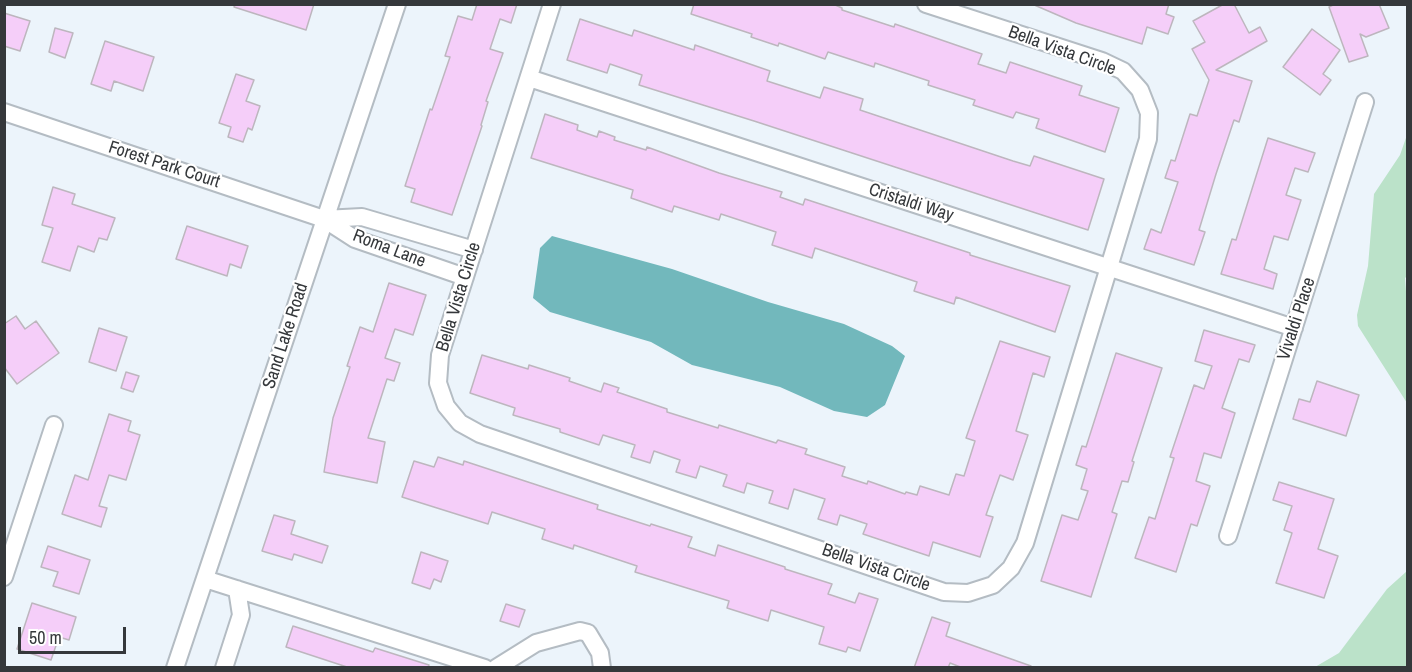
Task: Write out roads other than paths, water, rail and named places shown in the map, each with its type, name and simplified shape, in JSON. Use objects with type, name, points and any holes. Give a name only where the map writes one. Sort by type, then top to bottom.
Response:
[{"type":"street","name":"Sand Lake Road","points":[[175,668],[397,4]]},
{"type":"street","name":"Bella Vista Circle","points":[[552,4],[440,355],[438,382],[447,406],[460,423],[480,434],[944,592],[968,593],[993,585],[1011,568],[1025,543],[1148,139],[1149,113],[1140,90],[1123,71],[1102,61],[926,4]]},
{"type":"street","name":"Cristaldi Way","points":[[529,78],[1294,328]]},
{"type":"street","name":"Vivaldi Place","points":[[1228,536],[1365,102]]},
{"type":"street","name":"Forest Park Court","points":[[4,112],[324,219]]},
{"type":"street","name":"Roma Lane","points":[[324,219],[362,217],[474,250]]},
{"type":"street","name":"Roma Lane","points":[[324,219],[355,239],[465,277]]},
{"type":"street","points":[[406,257],[414,232]]},
{"type":"street","points":[[4,577],[54,425]]},
{"type":"street","points":[[205,579],[485,668]]},
{"type":"street","points":[[224,668],[241,615],[237,589]]},
{"type":"street","points":[[496,668],[536,643],[580,631],[588,633],[600,653],[602,668]]},
{"type":"water","points":[[552,236],[672,269],[768,302],[844,324],[892,346],[905,356],[885,405],[867,417],[834,411],[780,387],[692,365],[651,342],[550,312],[533,298],[540,248]]}]
